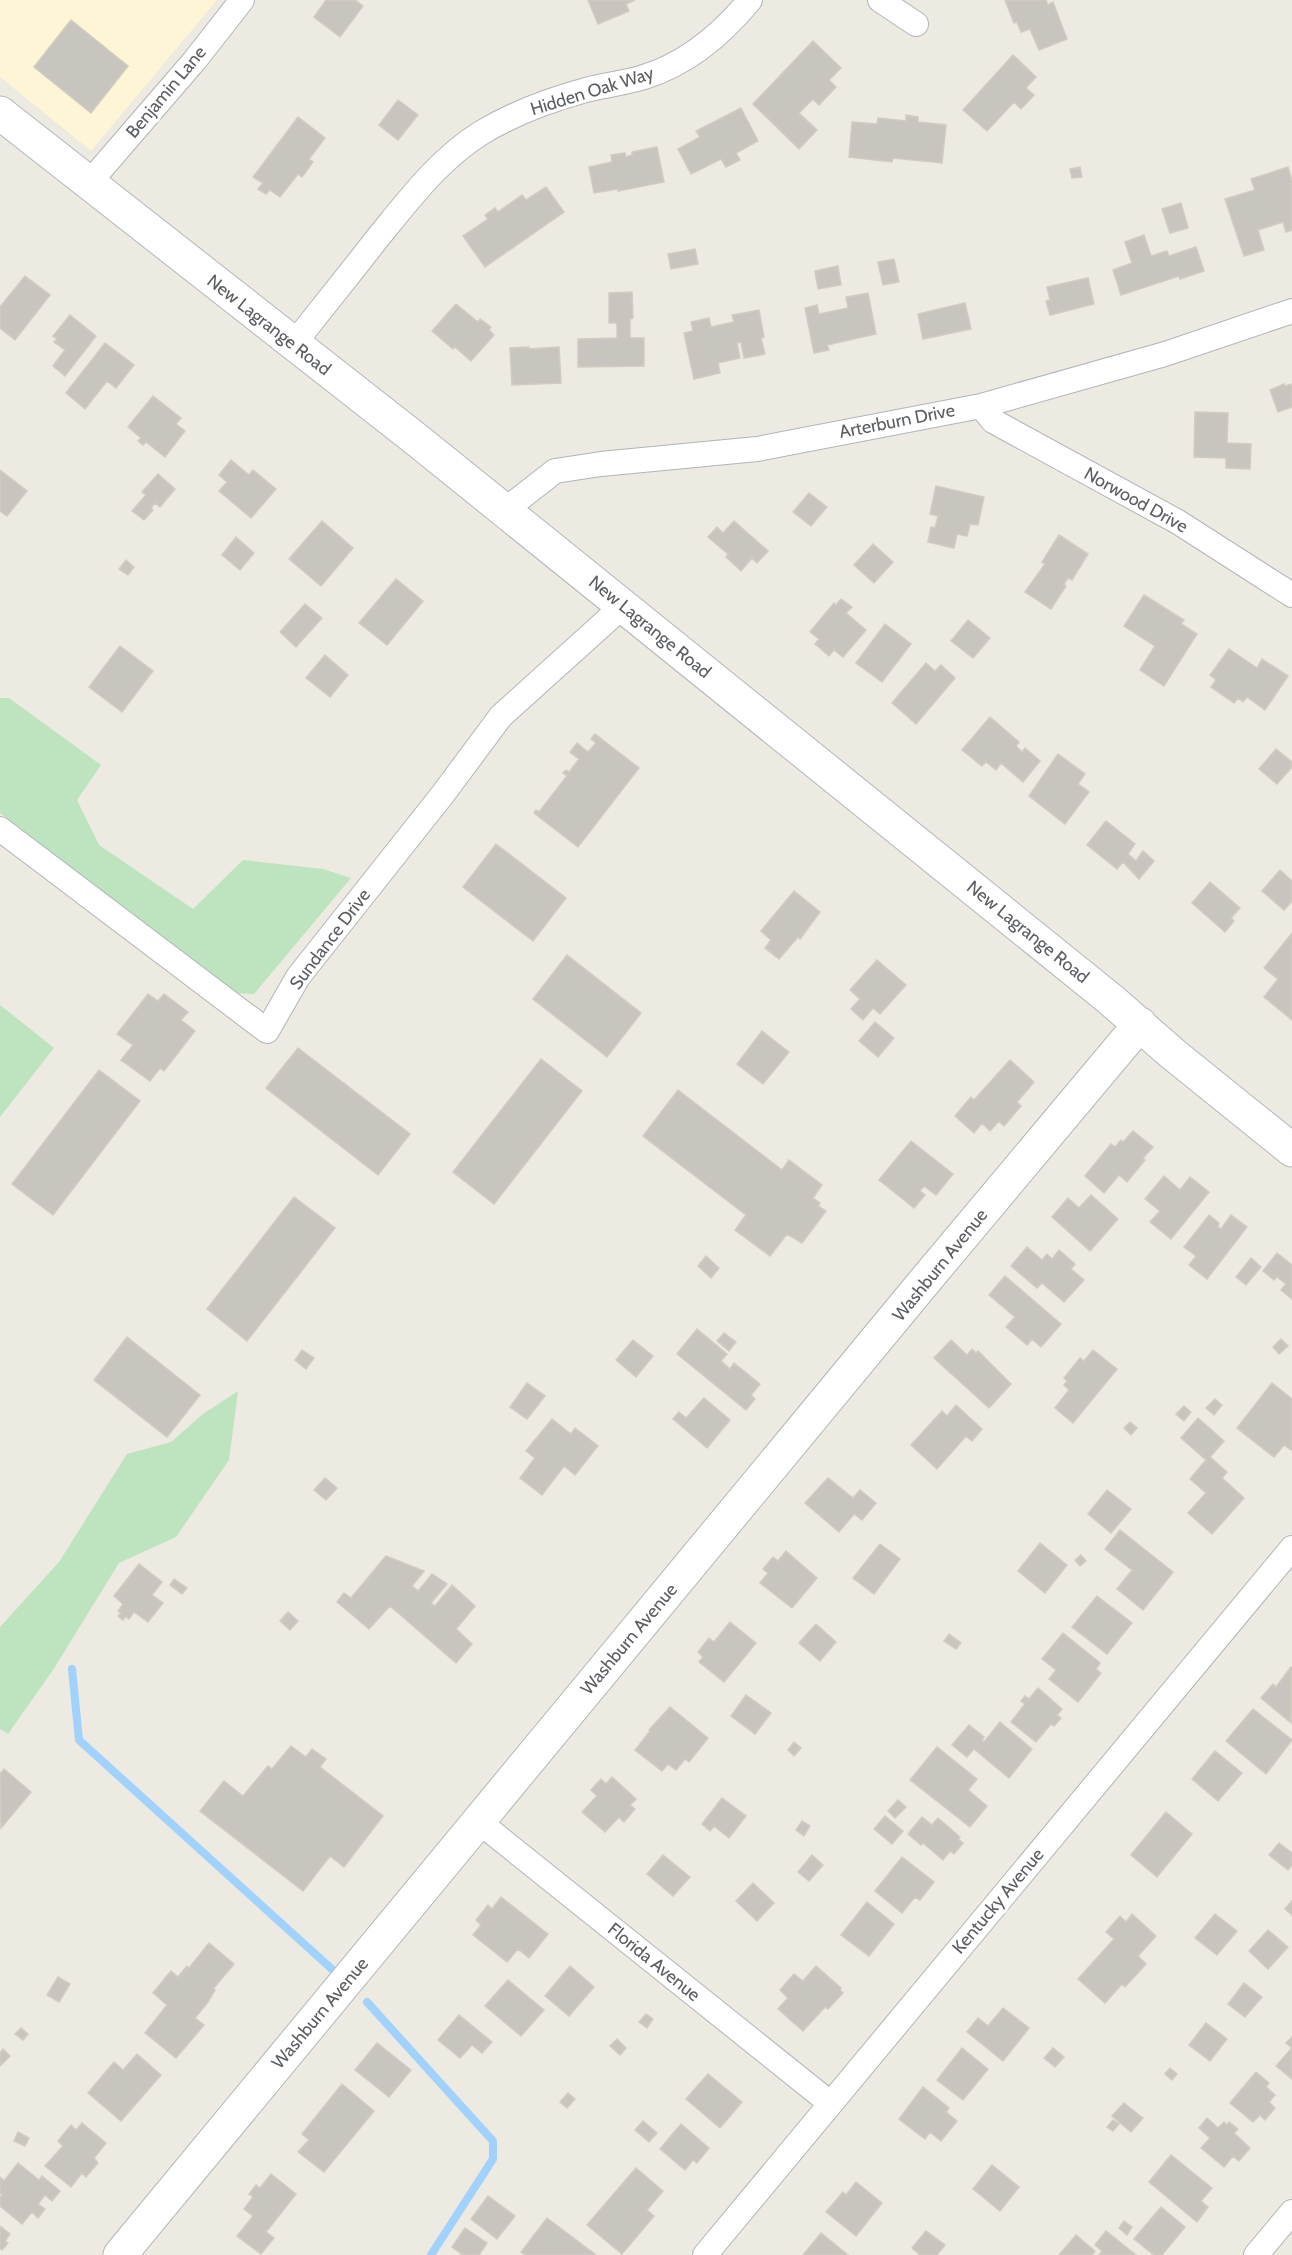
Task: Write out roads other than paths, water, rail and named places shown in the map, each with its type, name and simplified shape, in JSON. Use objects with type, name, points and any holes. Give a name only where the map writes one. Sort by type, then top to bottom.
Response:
[{"type":"main road","name":"New Lagrange Road","points":[[0,113],[505,510],[1140,1024],[1173,1054],[1292,1150]]},
{"type":"main road","name":"Washburn Avenue","points":[[120,2255],[1140,1024]]},
{"type":"street","name":"Benjamin Lane","points":[[89,183],[195,60],[242,0]]},
{"type":"street","name":"Hidden Oak Way","points":[[294,344],[408,201],[455,152],[489,129],[533,106],[587,90],[644,77],[668,67],[691,55],[712,39],[750,0]]},
{"type":"street","points":[[880,0],[916,24]]},
{"type":"street","name":"Arterburn Drive","points":[[505,510],[555,471],[601,464],[757,449],[981,406],[1165,354],[1292,311]]},
{"type":"street","name":"Norwood Drive","points":[[981,406],[993,421],[1178,522],[1292,595]]},
{"type":"street","name":"Sundance Drive","points":[[0,829],[267,1031],[298,977],[443,794],[501,716],[623,606]]},
{"type":"street","name":"Kentucky Avenue","points":[[705,2255],[1292,1548]]},
{"type":"street","name":"Florida Avenue","points":[[478,1821],[830,2103]]},
{"type":"street","points":[[1256,2255],[1292,2212]]},
{"type":"waterway","points":[[72,1669],[79,1740],[334,1971]]},
{"type":"waterway","points":[[367,2002],[493,2141],[493,2159],[431,2255]]}]
